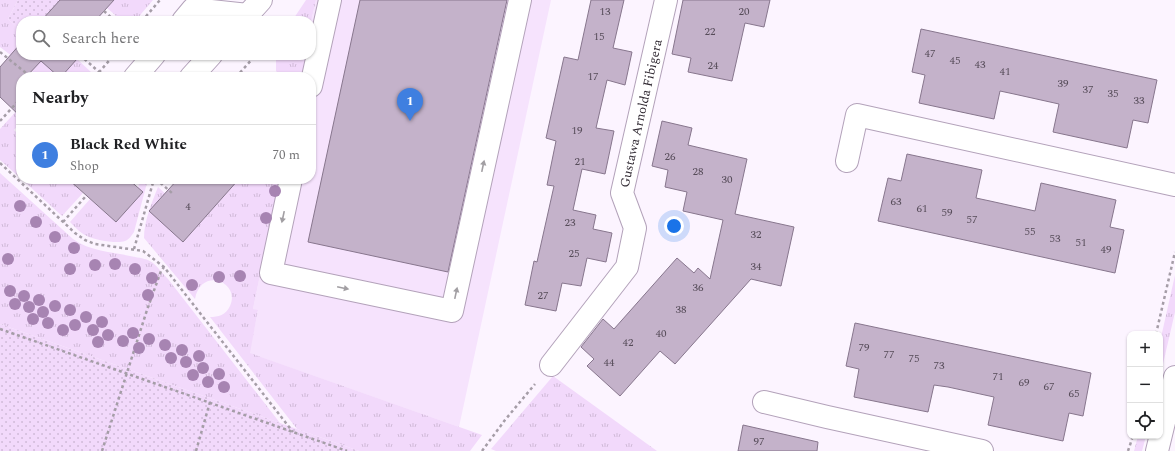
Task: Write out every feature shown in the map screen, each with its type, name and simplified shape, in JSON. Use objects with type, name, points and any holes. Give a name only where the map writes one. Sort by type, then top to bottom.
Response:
[{"type":"street","points":[[314,72],[330,0]]},
{"type":"street","points":[[290,184],[271,272],[452,311],[520,0]]},
{"type":"street","name":"Gustawa Arnolda Fibigera","points":[[551,365],[627,267],[635,228],[622,193],[666,0]]},
{"type":"street","points":[[188,16],[194,9],[250,12]]},
{"type":"street","points":[[139,72],[150,60]]},
{"type":"street","points":[[196,72],[206,60]]},
{"type":"street","points":[[847,161],[857,115],[1175,185]]},
{"type":"street","points":[[1157,451],[1174,387]]},
{"type":"street","points":[[764,402],[982,451]]},
{"type":"path","points":[[146,16],[160,0]]},
{"type":"path","points":[[104,11],[110,16]]},
{"type":"path","points":[[0,52],[25,72]]},
{"type":"path","points":[[86,60],[99,72],[110,60]]},
{"type":"path","points":[[241,72],[251,60]]},
{"type":"path","points":[[0,121],[16,103]]},
{"type":"path","points":[[0,164],[16,176]]},
{"type":"path","points":[[25,184],[63,222],[85,240],[95,244],[143,251],[164,267],[293,432]]},
{"type":"path","points":[[134,249],[154,184]]},
{"type":"path","points":[[161,184],[172,193]]},
{"type":"path","points":[[63,222],[86,196]]},
{"type":"path","points":[[1157,331],[1175,252]]},
{"type":"path","points":[[102,451],[147,310],[161,271],[164,267]]},
{"type":"path","points":[[0,329],[347,451]]},
{"type":"path","points":[[482,451],[505,420],[551,365]]},
{"type":"path","points":[[196,451],[210,402]]},
{"type":"path","points":[[1128,451],[1132,439]]},
{"type":"shaded area","points":[[316,0],[551,0],[459,427],[249,353],[258,311],[253,309],[279,184],[316,184],[316,72],[309,72],[305,60],[316,60],[316,16],[312,16]]},
{"type":"green space","points":[[0,0],[18,0],[8,19],[16,26],[16,59],[0,47]]},
{"type":"green space","points":[[18,0],[60,0],[46,16],[16,16],[16,26],[8,19]]},
{"type":"green space","points":[[114,0],[153,0],[139,16],[116,16],[107,8]]},
{"type":"green space","points":[[306,0],[316,0],[312,16],[295,16]]},
{"type":"green space","points":[[17,60],[40,60],[53,72],[33,72]]},
{"type":"green space","points":[[76,60],[78,60],[91,72],[65,72]]},
{"type":"green space","points":[[276,60],[306,60],[303,72],[276,71]]},
{"type":"green space","points":[[16,111],[16,128],[14,130],[16,132],[16,174],[0,160],[0,129]]},
{"type":"green space","points":[[0,173],[73,239],[87,247],[144,259],[155,265],[168,279],[280,423],[0,324]]},
{"type":"green space","points":[[27,184],[73,184],[83,193],[62,216]]},
{"type":"green space","points":[[139,184],[147,184],[134,232],[127,240],[112,242],[100,240],[82,233],[70,222],[90,199],[116,222],[142,193],[138,188]]},
{"type":"green space","points":[[232,184],[279,184],[253,309],[258,310],[250,353],[482,435],[470,451],[359,451],[297,429],[210,317],[216,317],[226,312],[230,306],[232,297],[230,290],[219,281],[212,280],[205,283],[199,289],[195,299],[144,238],[147,218],[158,187],[169,197],[183,242],[232,187]]},
{"type":"green space","points":[[1175,275],[1175,312],[1163,364],[1162,331]]},
{"type":"green space","points":[[0,324],[359,451],[0,451]]},
{"type":"green space","points":[[553,376],[657,451],[496,451],[491,449]]},
{"type":"green space","points":[[1137,439],[1145,439],[1142,451],[1134,451]]},
{"type":"building","points":[[60,0],[114,0],[100,16],[46,16]]},
{"type":"building","points":[[360,0],[507,0],[448,272],[308,242]]},
{"type":"building","points":[[591,0],[624,0],[613,48],[632,52],[625,85],[607,80],[596,128],[614,131],[605,174],[582,169],[573,210],[596,215],[593,229],[612,233],[606,262],[587,258],[581,286],[562,283],[556,311],[525,305],[534,261],[537,262],[554,186],[547,185],[556,141],[546,138],[564,57],[578,60]]},
{"type":"building","points":[[683,0],[770,0],[764,27],[745,23],[732,81],[688,72],[691,58],[672,54]]},
{"type":"building","points":[[921,29],[1157,80],[1148,123],[1133,120],[1127,148],[1053,132],[1059,104],[1014,94],[1000,91],[994,119],[919,103],[925,75],[912,72]]},
{"type":"building","points":[[16,49],[16,60],[76,60],[65,72],[53,72],[41,61],[31,72],[16,72],[16,112],[0,97],[0,67]]},
{"type":"building","points":[[662,121],[692,128],[688,145],[747,159],[735,214],[794,227],[781,286],[751,279],[675,364],[660,351],[620,396],[587,366],[594,359],[581,347],[603,319],[614,329],[677,258],[694,273],[698,268],[710,279],[723,220],[683,211],[687,192],[665,187],[668,170],[652,166]]},
{"type":"building","points":[[907,154],[982,170],[976,198],[1035,211],[1041,183],[1116,200],[1110,227],[1124,230],[1115,273],[878,221],[888,178],[901,181]]},
{"type":"building","points":[[74,184],[134,184],[143,192],[116,222]]},
{"type":"building","points":[[173,184],[235,184],[183,242],[149,211]]},
{"type":"building","points":[[855,323],[1091,373],[1083,416],[1069,413],[1063,441],[988,425],[994,397],[948,387],[934,385],[928,412],[854,397],[859,369],[846,366]]},
{"type":"building","points":[[743,425],[818,442],[817,451],[738,451]]},
{"type":"place","name":"Black Red White","points":[[410,121]]}]
